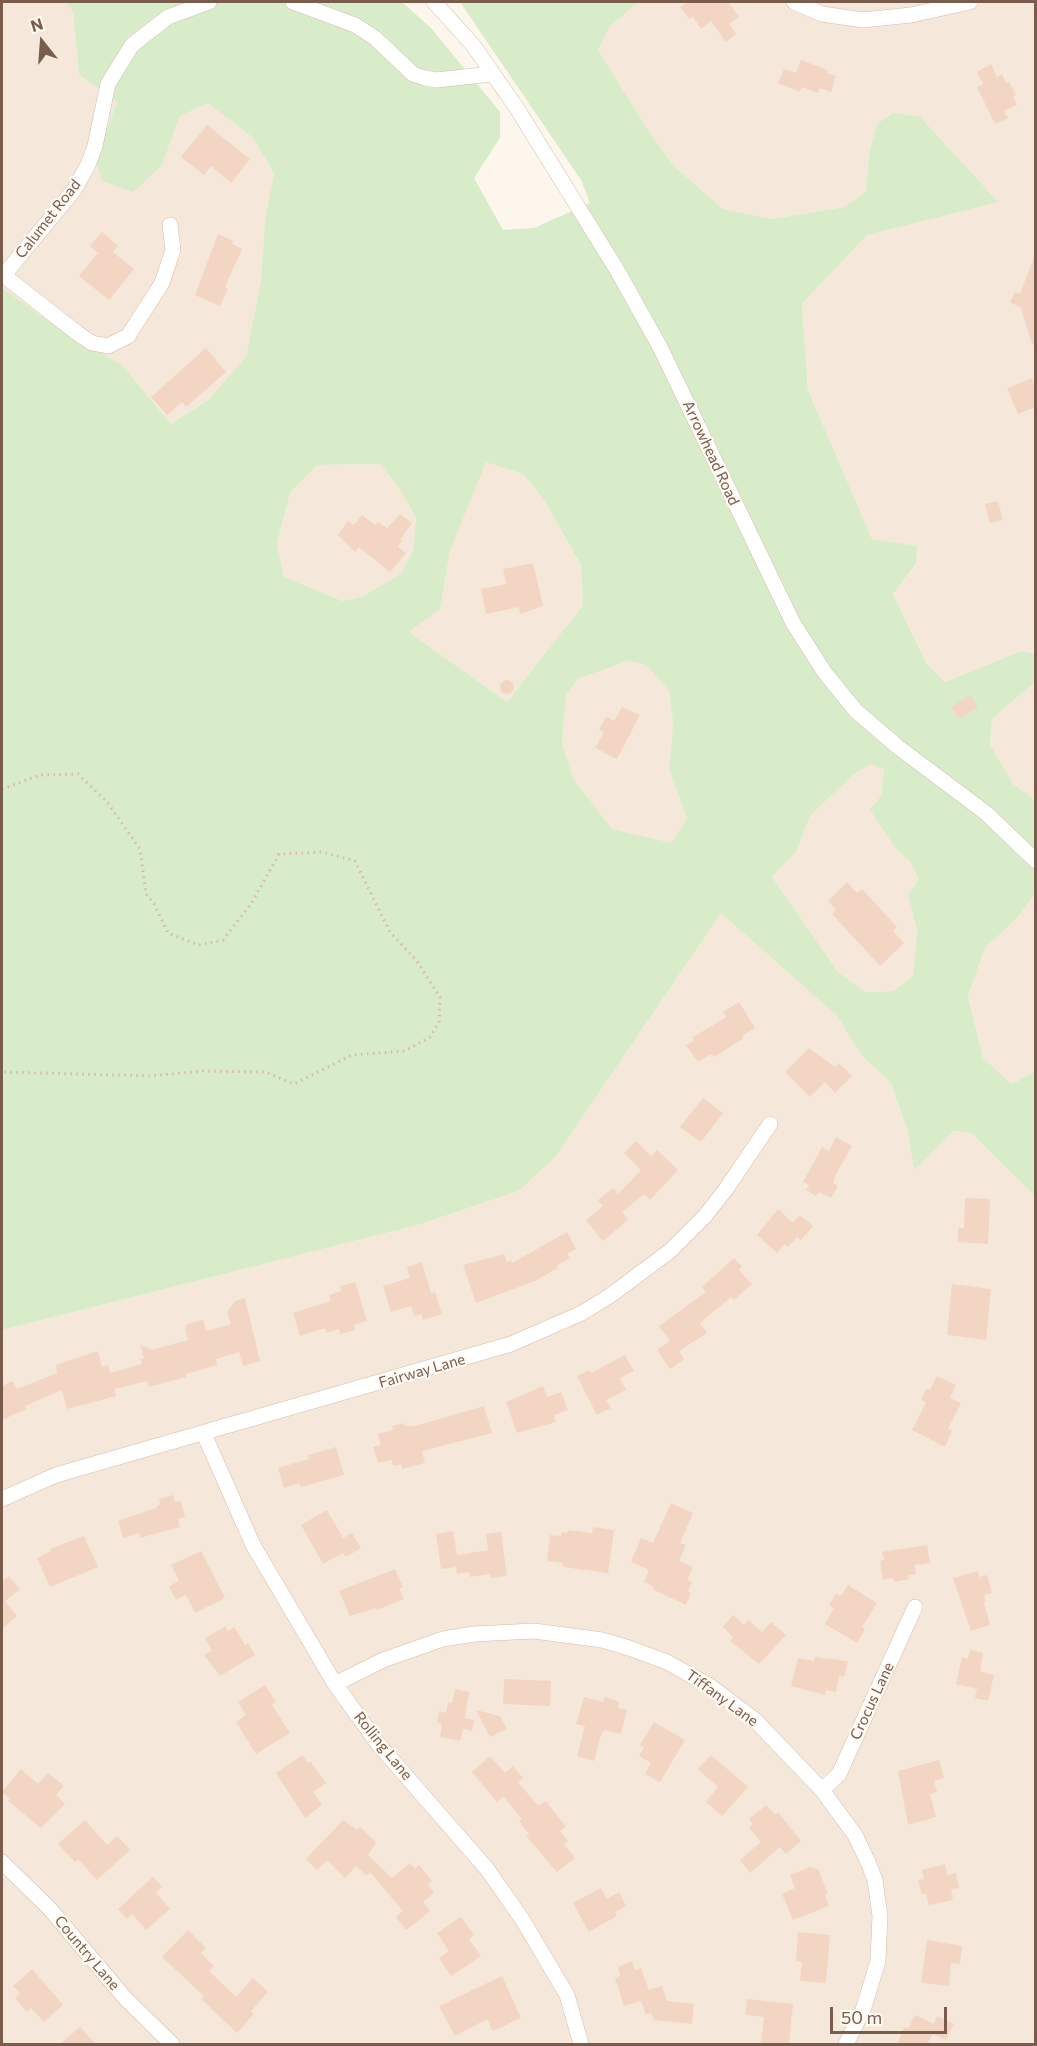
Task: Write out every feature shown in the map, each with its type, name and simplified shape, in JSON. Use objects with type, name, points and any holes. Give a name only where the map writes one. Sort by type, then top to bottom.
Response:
[{"type":"street","name":"Calumet Road","points":[[170,225],[173,250],[162,283],[128,336],[108,346],[92,343],[77,333],[3,275],[74,190],[88,165],[95,146],[108,84],[132,45],[168,16],[209,2]]},
{"type":"street","points":[[293,2],[355,25],[375,39],[413,74],[424,78],[436,80],[492,74]]},
{"type":"street","name":"Arrowhead Road","points":[[434,2],[465,35],[528,126],[617,270],[660,347],[793,624],[825,673],[856,711],[898,747],[986,813],[1035,861]]},
{"type":"street","points":[[794,2],[822,14],[863,20],[911,15],[970,2]]},
{"type":"street","name":"Fairway Lane","points":[[2,1499],[56,1474],[204,1434],[511,1344],[582,1313],[611,1295],[670,1251],[726,1189],[770,1124]]},
{"type":"street","name":"Rolling Lane","points":[[204,1434],[253,1545],[335,1684],[379,1744],[487,1869],[522,1919],[567,1995],[581,2044]]},
{"type":"street","name":"Crocus Lane","points":[[822,1790],[839,1774],[915,1607]]},
{"type":"street","name":"Tiffany Lane","points":[[335,1684],[410,1649],[443,1639],[474,1634],[534,1631],[602,1641],[667,1662],[710,1686],[754,1720],[822,1790],[855,1835],[868,1862],[877,1888],[880,1916],[878,1961],[863,2010],[846,2044]]},
{"type":"street","name":"Country Lane","points":[[2,1862],[50,1909],[125,1998],[172,2044]]},
{"type":"path","points":[[2,789],[40,775],[78,774],[107,802],[140,849],[146,894],[154,904],[168,933],[198,945],[223,940],[251,904],[279,854],[322,852],[355,861],[390,932],[416,960],[440,997],[439,1022],[430,1037],[405,1051],[352,1055],[294,1084],[265,1072],[203,1071],[115,1076],[2,1072]]},
{"type":"shaded area","points":[[2,2],[65,2],[73,12],[79,75],[117,102],[96,160],[162,165],[180,116],[208,102],[253,138],[274,173],[265,220],[261,280],[246,358],[208,400],[171,424],[122,365],[59,328],[2,288]]},
{"type":"shaded area","points":[[639,2],[1035,2],[1035,654],[1021,651],[945,682],[926,661],[893,594],[916,565],[872,539],[808,390],[802,304],[867,235],[997,201],[869,155],[866,191],[844,207],[772,219],[723,209],[674,166],[597,50],[610,26]]},
{"type":"shaded area","points":[[486,461],[523,474],[544,500],[581,567],[583,605],[507,702],[409,632],[440,609],[450,551]]},
{"type":"shaded area","points":[[380,464],[402,493],[416,518],[413,550],[401,574],[363,596],[343,601],[284,577],[277,544],[290,493],[317,465]]},
{"type":"shaded area","points":[[628,661],[646,665],[669,691],[673,723],[669,769],[687,819],[671,844],[612,830],[573,778],[562,743],[566,695],[578,679]]},
{"type":"shaded area","points":[[1035,682],[1035,800],[1013,784],[990,744],[992,719]]},
{"type":"shaded area","points":[[871,763],[884,770],[881,796],[888,833],[897,850],[909,860],[919,879],[908,894],[917,931],[913,976],[893,991],[865,992],[838,972],[772,877],[796,852],[810,816],[854,774]]},
{"type":"shaded area","points":[[1035,893],[1035,1071],[1012,1084],[983,1058],[968,996],[985,948],[1018,917]]},
{"type":"shaded area","points":[[721,913],[837,1016],[862,1056],[891,1083],[907,1129],[914,1169],[954,1131],[971,1133],[1035,1196],[1035,2044],[2,2044],[2,1330],[414,1226],[556,1156]]},
{"type":"green space","points":[[65,2],[402,2],[431,28],[500,112],[500,138],[474,178],[503,230],[534,228],[590,203],[581,180],[460,2],[639,2],[610,26],[598,50],[646,127],[674,166],[723,209],[772,219],[844,207],[866,191],[869,155],[877,124],[893,113],[920,117],[998,202],[867,235],[802,304],[808,390],[872,539],[917,546],[916,564],[893,594],[926,662],[945,682],[1021,651],[1035,654],[1035,682],[992,719],[990,744],[1013,784],[1035,800],[1035,893],[1018,917],[985,948],[968,996],[983,1058],[1012,1084],[1035,1071],[1035,1196],[971,1133],[954,1131],[914,1170],[907,1129],[891,1083],[862,1056],[837,1016],[721,913],[556,1156],[518,1191],[414,1226],[2,1330],[2,288],[59,328],[122,365],[171,424],[208,400],[246,357],[261,280],[265,220],[274,173],[253,138],[208,103],[180,116],[162,165],[133,192],[102,181],[96,160],[117,102],[79,75],[73,12]],"holes":[[[486,462],[523,474],[544,500],[581,566],[583,605],[507,702],[409,632],[440,609],[450,551]],[[380,464],[402,493],[416,518],[413,550],[401,574],[363,596],[343,601],[284,577],[277,544],[290,493],[317,465]],[[628,661],[646,665],[669,691],[673,723],[669,769],[687,819],[671,843],[612,829],[573,778],[562,743],[566,695],[578,679]],[[871,764],[884,770],[881,796],[870,810],[897,850],[909,860],[919,879],[908,894],[917,931],[913,976],[893,991],[865,992],[838,972],[772,877],[796,852],[810,816],[854,774]]]},
{"type":"building","points":[[688,2],[728,2],[739,17],[729,24],[736,34],[726,42],[711,21],[701,29],[693,17],[689,19],[680,7]]},
{"type":"building","points":[[801,60],[828,70],[827,73],[836,76],[831,92],[820,88],[818,93],[802,87],[800,92],[778,83],[784,69],[796,73]]},
{"type":"building","points":[[991,64],[997,77],[1002,74],[1006,83],[1009,82],[1016,95],[1013,96],[1017,105],[1004,111],[1008,118],[995,124],[977,87],[983,84],[977,72]]},
{"type":"building","points":[[207,125],[250,159],[231,183],[211,166],[204,175],[181,157]]},
{"type":"building","points":[[102,232],[118,246],[113,252],[134,269],[109,300],[79,276],[98,253],[90,246]]},
{"type":"building","points":[[218,234],[233,241],[232,244],[242,249],[225,287],[228,289],[220,306],[195,295]]},
{"type":"building","points":[[1034,257],[1035,344],[1032,344],[1021,308],[1010,302],[1015,292],[1020,294]]},
{"type":"building","points":[[206,348],[226,372],[186,407],[182,402],[167,415],[151,397]]},
{"type":"building","points":[[1032,378],[1035,388],[1035,407],[1018,414],[1007,388]]},
{"type":"building","points":[[998,501],[1003,520],[990,523],[985,504]]},
{"type":"building","points":[[400,514],[412,523],[398,547],[406,553],[390,572],[359,547],[355,552],[338,535],[348,521],[354,525],[362,515],[375,525],[378,522],[387,528]]},
{"type":"building","points":[[533,563],[543,606],[520,614],[519,607],[486,614],[481,589],[506,584],[503,569]]},
{"type":"building","points":[[507,680],[512,682],[514,687],[512,692],[507,694],[502,692],[500,687],[502,682]]},
{"type":"building","points":[[970,695],[978,707],[959,719],[951,707]]},
{"type":"building","points":[[622,707],[640,715],[617,759],[595,748],[604,732],[599,730],[606,716],[614,721]]},
{"type":"building","points":[[847,882],[857,893],[862,889],[897,927],[893,931],[904,943],[880,966],[832,914],[836,910],[828,901]]},
{"type":"building","points":[[739,1002],[755,1028],[742,1036],[744,1038],[714,1057],[711,1054],[698,1062],[686,1045],[694,1041],[692,1038],[726,1017],[723,1012]]},
{"type":"building","points":[[809,1048],[835,1067],[839,1063],[852,1076],[835,1093],[825,1082],[810,1097],[785,1072]]},
{"type":"building","points":[[703,1098],[723,1113],[701,1142],[680,1127]]},
{"type":"building","points":[[836,1137],[852,1146],[836,1174],[833,1183],[838,1186],[831,1198],[819,1192],[816,1196],[806,1190],[809,1185],[803,1182],[822,1147],[829,1151]]},
{"type":"building","points":[[636,1141],[651,1156],[657,1150],[678,1170],[650,1200],[644,1194],[622,1212],[628,1220],[603,1241],[586,1220],[603,1206],[598,1200],[613,1188],[618,1194],[641,1170],[624,1153]]},
{"type":"building","points":[[965,1198],[990,1199],[988,1244],[958,1242],[958,1228],[964,1228]]},
{"type":"building","points":[[778,1209],[793,1223],[800,1215],[813,1226],[801,1240],[797,1237],[788,1247],[785,1244],[777,1253],[757,1235]]},
{"type":"building","points":[[567,1232],[576,1249],[567,1254],[570,1258],[556,1266],[558,1268],[535,1281],[476,1303],[463,1265],[504,1254],[507,1262],[512,1260],[512,1263]]},
{"type":"building","points":[[734,1258],[742,1267],[739,1270],[752,1284],[734,1300],[731,1297],[700,1323],[707,1333],[679,1351],[684,1359],[670,1369],[657,1350],[670,1341],[659,1326],[706,1292],[702,1287]]},
{"type":"building","points":[[422,1262],[431,1293],[435,1292],[442,1314],[423,1320],[421,1314],[414,1316],[411,1306],[391,1312],[383,1286],[410,1278],[407,1267]]},
{"type":"building","points":[[355,1282],[367,1321],[354,1325],[355,1330],[340,1334],[339,1329],[327,1333],[325,1328],[300,1336],[293,1313],[331,1301],[329,1295],[341,1291],[340,1286]]},
{"type":"building","points":[[952,1284],[991,1289],[986,1340],[947,1335]]},
{"type":"building","points":[[245,1298],[260,1361],[243,1366],[239,1352],[216,1359],[217,1365],[186,1374],[186,1377],[149,1387],[147,1381],[115,1389],[116,1396],[67,1409],[62,1390],[25,1406],[26,1409],[2,1420],[2,1386],[13,1381],[17,1389],[57,1373],[56,1365],[98,1351],[102,1367],[108,1365],[110,1373],[142,1364],[141,1359],[144,1359],[140,1344],[151,1350],[188,1340],[185,1328],[187,1324],[203,1320],[206,1331],[231,1324],[227,1312],[235,1301]]},
{"type":"building","points":[[625,1355],[634,1371],[620,1378],[626,1390],[606,1400],[611,1408],[597,1415],[577,1376],[589,1370],[591,1373]]},
{"type":"building","points":[[937,1376],[956,1385],[950,1398],[961,1403],[948,1429],[952,1431],[945,1447],[912,1430],[926,1402],[921,1400],[926,1389],[930,1390]]},
{"type":"building","points":[[543,1386],[547,1397],[561,1392],[568,1410],[554,1415],[556,1422],[517,1433],[506,1402]]},
{"type":"building","points":[[484,1406],[492,1433],[422,1451],[425,1463],[402,1469],[401,1464],[393,1466],[392,1460],[378,1463],[373,1447],[381,1445],[378,1434],[393,1430],[392,1426],[404,1423],[404,1426],[415,1426]]},
{"type":"building","points":[[336,1447],[344,1475],[301,1487],[299,1483],[284,1488],[278,1468],[309,1459],[308,1455]]},
{"type":"building","points":[[173,1495],[175,1502],[181,1501],[185,1517],[178,1519],[180,1527],[140,1538],[139,1533],[123,1538],[118,1521],[156,1508],[160,1504],[159,1499]]},
{"type":"building","points":[[671,1503],[693,1513],[680,1543],[686,1545],[679,1561],[693,1567],[687,1580],[692,1582],[688,1591],[691,1593],[686,1605],[652,1589],[653,1586],[644,1582],[649,1570],[631,1562],[641,1538],[653,1543]]},
{"type":"building","points":[[327,1510],[343,1538],[352,1533],[361,1548],[346,1557],[343,1553],[323,1564],[301,1525]]},
{"type":"building","points":[[593,1527],[614,1530],[608,1573],[563,1567],[563,1563],[547,1561],[550,1535],[561,1536],[561,1532],[567,1533],[568,1530],[592,1533]]},
{"type":"building","points":[[453,1531],[457,1555],[488,1550],[486,1534],[501,1532],[507,1576],[491,1578],[490,1574],[470,1577],[469,1572],[457,1574],[456,1567],[441,1569],[436,1534]]},
{"type":"building","points":[[84,1536],[98,1567],[50,1587],[37,1558],[51,1551],[50,1549]]},
{"type":"building","points":[[927,1545],[930,1563],[915,1565],[916,1574],[908,1575],[909,1579],[894,1582],[893,1578],[883,1580],[880,1561],[884,1560],[882,1552]]},
{"type":"building","points":[[201,1551],[225,1598],[195,1613],[186,1595],[176,1600],[169,1586],[179,1581],[171,1565]]},
{"type":"building","points":[[395,1569],[403,1587],[399,1588],[404,1599],[377,1610],[376,1608],[350,1616],[339,1591]]},
{"type":"building","points":[[978,1571],[979,1577],[987,1575],[992,1593],[984,1595],[990,1625],[971,1631],[953,1578]]},
{"type":"building","points":[[9,1576],[20,1589],[5,1601],[17,1616],[2,1629],[2,1582]]},
{"type":"building","points":[[848,1585],[877,1603],[862,1627],[865,1629],[857,1643],[825,1624],[834,1608],[829,1605],[836,1594],[841,1596]]},
{"type":"building","points":[[733,1615],[744,1625],[748,1620],[762,1632],[771,1622],[786,1635],[759,1664],[730,1641],[733,1637],[723,1627]]},
{"type":"building","points":[[226,1626],[228,1631],[234,1627],[245,1645],[248,1643],[255,1655],[220,1676],[204,1655],[212,1650],[205,1638]]},
{"type":"building","points":[[970,1650],[983,1653],[980,1671],[994,1675],[988,1701],[975,1698],[977,1689],[956,1684],[962,1657],[968,1659]]},
{"type":"building","points":[[815,1657],[848,1661],[844,1677],[839,1676],[836,1692],[826,1690],[825,1695],[791,1686],[798,1658],[814,1661]]},
{"type":"building","points":[[504,1679],[551,1681],[550,1706],[503,1704]]},
{"type":"building","points":[[265,1685],[276,1702],[272,1705],[290,1733],[256,1754],[236,1722],[246,1715],[238,1702]]},
{"type":"building","points":[[455,1689],[469,1692],[465,1718],[474,1720],[472,1731],[463,1729],[460,1741],[440,1737],[442,1724],[437,1723],[439,1711],[446,1713],[448,1702],[452,1703]]},
{"type":"building","points":[[584,1697],[603,1702],[605,1697],[619,1702],[618,1708],[627,1710],[621,1734],[605,1730],[602,1732],[594,1761],[577,1756],[585,1726],[576,1724]]},
{"type":"building","points":[[476,1710],[500,1716],[507,1729],[490,1737]]},
{"type":"building","points":[[654,1722],[685,1740],[660,1782],[645,1774],[651,1763],[639,1756],[644,1747],[640,1745]]},
{"type":"building","points":[[302,1755],[308,1763],[310,1761],[326,1783],[313,1792],[322,1805],[305,1818],[276,1773]]},
{"type":"building","points":[[711,1755],[748,1787],[722,1816],[706,1802],[718,1787],[698,1769]]},
{"type":"building","points":[[490,1756],[505,1773],[513,1766],[523,1778],[518,1782],[538,1806],[546,1801],[566,1827],[560,1831],[568,1841],[564,1844],[575,1858],[557,1872],[526,1836],[529,1834],[519,1821],[522,1819],[503,1796],[497,1802],[472,1772]]},
{"type":"building","points":[[939,1760],[944,1778],[934,1781],[937,1792],[930,1794],[936,1817],[908,1825],[898,1771]]},
{"type":"building","points":[[21,1769],[38,1784],[48,1773],[64,1786],[56,1795],[65,1804],[41,1828],[8,1801],[10,1799],[2,1792]]},
{"type":"building","points":[[766,1805],[775,1815],[778,1812],[801,1841],[786,1854],[780,1847],[750,1873],[740,1860],[761,1842],[749,1828],[753,1824],[749,1819]]},
{"type":"building","points":[[85,1820],[107,1845],[117,1836],[130,1850],[97,1880],[78,1859],[75,1862],[58,1844]]},
{"type":"building","points":[[343,1820],[357,1830],[360,1827],[376,1842],[368,1855],[392,1878],[410,1863],[415,1869],[419,1865],[432,1881],[428,1884],[434,1893],[423,1902],[430,1911],[406,1930],[396,1917],[403,1911],[370,1872],[367,1876],[356,1866],[345,1878],[327,1860],[317,1870],[306,1859]]},
{"type":"building","points":[[945,1864],[948,1875],[956,1873],[959,1888],[951,1889],[953,1900],[929,1905],[926,1894],[922,1895],[918,1880],[924,1879],[922,1870]]},
{"type":"building","points":[[810,1867],[818,1869],[828,1894],[825,1895],[829,1906],[793,1920],[782,1894],[795,1888],[790,1875]]},
{"type":"building","points":[[153,1877],[162,1887],[156,1893],[170,1909],[146,1930],[132,1914],[127,1919],[118,1909]]},
{"type":"building","points":[[601,1888],[607,1899],[619,1892],[626,1906],[615,1912],[617,1916],[589,1932],[573,1903]]},
{"type":"building","points":[[461,1917],[474,1935],[469,1939],[481,1956],[451,1976],[439,1958],[449,1951],[437,1933]]},
{"type":"building","points":[[188,1930],[206,1948],[201,1953],[214,1966],[209,1971],[236,1997],[253,1978],[268,1992],[251,2011],[254,2014],[237,2033],[201,1999],[204,1996],[162,1957]]},
{"type":"building","points":[[798,1932],[830,1935],[826,1983],[800,1981],[802,1962],[796,1961]]},
{"type":"building","points":[[927,1940],[962,1946],[960,1964],[951,1963],[949,1986],[921,1983]]},
{"type":"building","points":[[632,1961],[635,1970],[641,1968],[649,1990],[662,1986],[667,2001],[694,2004],[692,2024],[654,2020],[651,2013],[646,2015],[641,2001],[624,2006],[615,1978],[620,1976],[618,1967]]},
{"type":"building","points":[[32,1969],[63,2005],[44,2022],[31,2008],[27,2012],[15,1998],[20,1993],[13,1986]]},
{"type":"building","points":[[502,1976],[521,2018],[493,2031],[487,2019],[455,2036],[439,2006]]},
{"type":"building","points":[[747,1999],[793,2004],[789,2044],[761,2044],[764,2017],[745,2015]]},
{"type":"building","points":[[915,2015],[934,2024],[937,2016],[954,2024],[946,2040],[933,2034],[927,2044],[897,2044],[904,2027],[908,2029]]},
{"type":"building","points":[[80,2027],[96,2044],[60,2044]]}]
